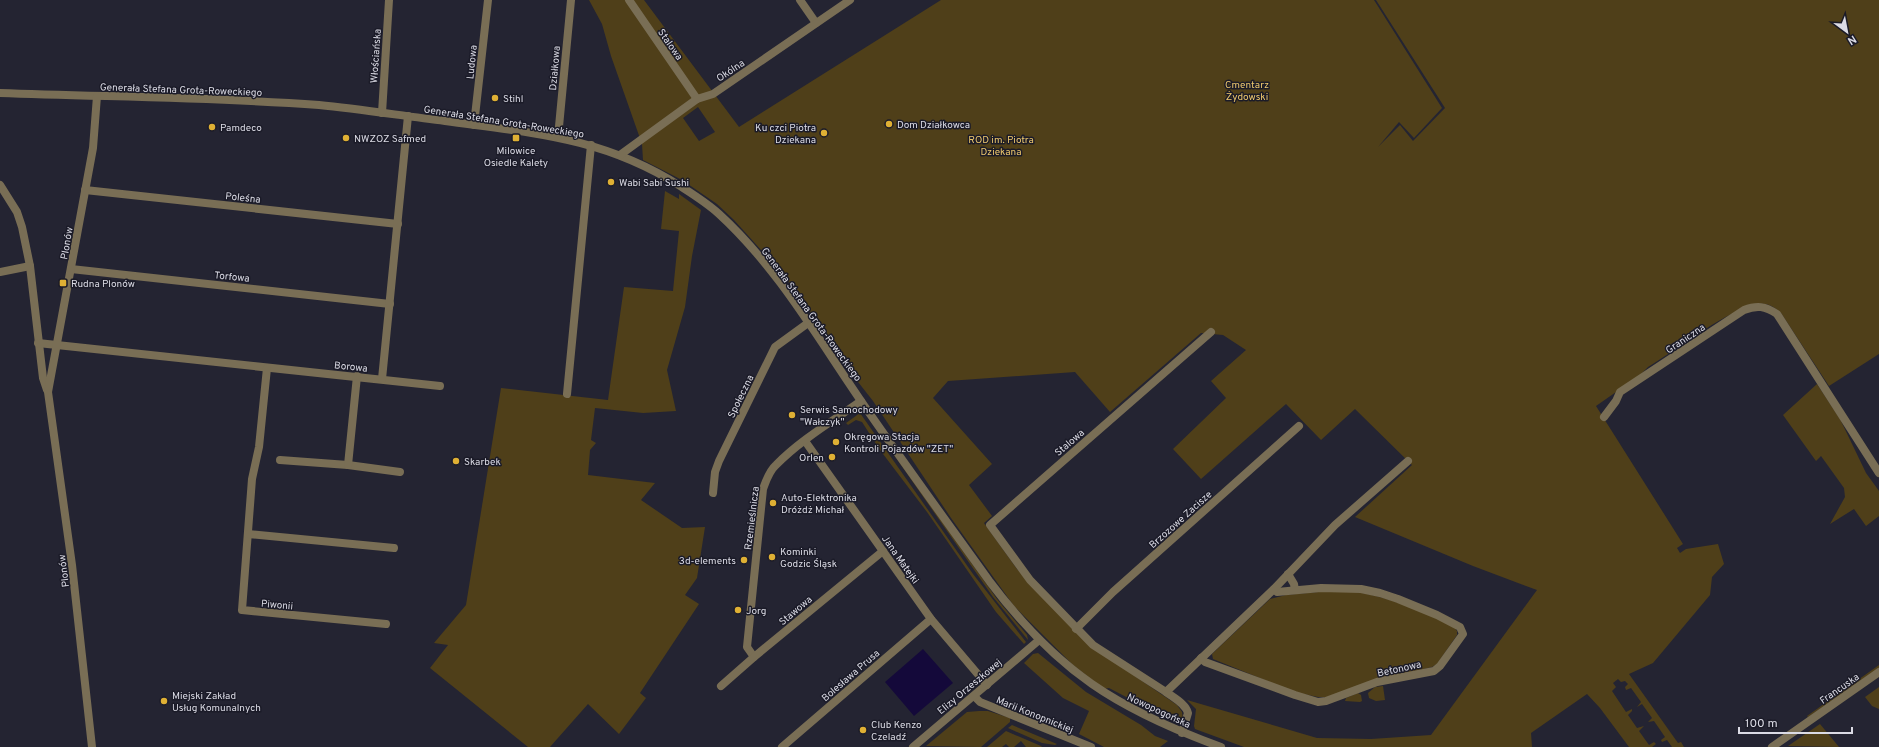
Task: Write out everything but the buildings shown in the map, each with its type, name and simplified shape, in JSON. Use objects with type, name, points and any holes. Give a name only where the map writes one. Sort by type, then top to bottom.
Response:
[{"type":"street","name":"Włościańska","points":[[382,113],[389,0]]},
{"type":"street","name":"Ludowa","points":[[474,125],[488,0]]},
{"type":"street","name":"Działkowa","points":[[558,137],[571,0]]},
{"type":"street","name":"Stalowa","points":[[629,0],[697,98]]},
{"type":"street","points":[[800,0],[816,23]]},
{"type":"street","name":"Okólna","points":[[620,155],[697,98],[713,94],[850,0]]},
{"type":"street","name":"Generała Stefana Grota-Roweckiego","points":[[0,92],[320,106],[408,116],[558,137],[592,145],[620,155],[662,174],[702,200],[718,213],[757,254],[808,323],[1012,612],[1038,641],[1092,686]]},
{"type":"street","name":"Plonów","points":[[48,392],[93,148],[97,96]]},
{"type":"street","points":[[382,379],[408,116]]},
{"type":"street","points":[[567,394],[592,145]]},
{"type":"street","name":"Plonów","points":[[0,185],[18,212],[30,266],[38,343],[43,378],[48,392],[72,565],[92,747]]},
{"type":"street","name":"Poleśna","points":[[85,190],[398,224]]},
{"type":"street","points":[[0,272],[30,266]]},
{"type":"street","name":"Torfowa","points":[[71,269],[390,304]]},
{"type":"street","name":"Graniczna","points":[[1604,417],[1616,401],[1620,392],[1744,310],[1759,306],[1767,307],[1776,314],[1784,325],[1879,473]]},
{"type":"street","name":"Społeczna","points":[[713,493],[715,472],[718,461],[775,347],[808,323]]},
{"type":"street","name":"Stalowa","points":[[1076,629],[1029,578],[990,525],[1211,332]]},
{"type":"street","name":"Borowa","points":[[38,343],[440,386]]},
{"type":"street","name":"Piwonii","points":[[267,368],[258,447],[252,479],[242,610],[386,624]]},
{"type":"street","points":[[348,465],[357,376]]},
{"type":"street","name":"Rzemieślnicza","points":[[754,657],[747,646],[763,489],[767,478],[775,465],[805,441],[862,401]]},
{"type":"street","name":"Brzozowe Zacisze","points":[[1076,629],[1119,587],[1299,426]]},
{"type":"street","name":"Jana Matejki","points":[[805,441],[931,619],[986,685]]},
{"type":"street","points":[[280,460],[348,465],[400,472]]},
{"type":"street","points":[[1166,692],[1274,589],[1335,525],[1408,461]]},
{"type":"street","points":[[248,534],[394,548]]},
{"type":"street","name":"Stawowa","points":[[721,686],[883,551]]},
{"type":"street","points":[[1288,574],[1296,590]]},
{"type":"street","name":"Betonowa","points":[[1201,658],[1205,662],[1318,702],[1326,701],[1377,682],[1434,671],[1452,651],[1463,634],[1460,626],[1442,617],[1380,592],[1361,588],[1340,587],[1277,592],[1274,589]]},
{"type":"street","name":"Bolesława Prusa","points":[[782,747],[931,619]]},
{"type":"street","points":[[1076,629],[1093,645],[1183,704],[1188,713],[1182,733]]},
{"type":"street","name":"Elizy Orzeszkowej","points":[[919,745],[1038,641]]},
{"type":"street","name":"Francuska","points":[[1772,747],[1879,672]]},
{"type":"street","name":"Nowopogońska","points":[[1092,686],[1140,714],[1182,733],[1221,747]]},
{"type":"street","name":"Marii Konopnickiej","points":[[974,696],[980,702],[1091,747]]},
{"type":"green space","points":[[589,0],[644,0],[739,127],[941,0],[1374,0],[1442,108],[1414,138],[1399,122],[1378,147],[1400,125],[1413,141],[1445,108],[1376,0],[1879,0],[1879,354],[1829,386],[1781,313],[1769,305],[1760,304],[1747,307],[1718,321],[1648,367],[1639,376],[1596,406],[1683,544],[1677,548],[1680,553],[1686,549],[1718,544],[1724,564],[1712,577],[1710,595],[1653,663],[1629,674],[1678,743],[1681,742],[1684,747],[1672,747],[1667,740],[1662,742],[1661,740],[1665,737],[1654,721],[1648,722],[1652,718],[1642,704],[1637,707],[1641,702],[1631,688],[1626,690],[1625,687],[1628,684],[1625,681],[1621,682],[1618,679],[1613,683],[1616,687],[1612,691],[1626,712],[1632,709],[1628,715],[1637,728],[1644,726],[1639,731],[1649,745],[1654,742],[1656,744],[1652,747],[1629,747],[1600,708],[1587,694],[1531,733],[1532,747],[1244,747],[1195,729],[1196,709],[1187,700],[1317,738],[1371,739],[1431,735],[1537,590],[1473,566],[1355,517],[1412,465],[1355,409],[1321,440],[1286,404],[1201,479],[1173,449],[1226,398],[1211,381],[1246,350],[1223,335],[1201,333],[1110,412],[1075,372],[948,381],[933,398],[992,464],[969,485],[992,516],[984,523],[1017,569],[1091,646],[1177,705],[1182,712],[1183,719],[1176,722],[1172,721],[1109,688],[1104,689],[1073,665],[1014,606],[951,518],[873,401],[840,359],[830,339],[782,273],[734,220],[717,204],[682,180],[643,160],[642,144],[611,56],[602,24]],"holes":[[[698,107],[715,132],[699,141],[683,118]]]},
{"type":"green space","points":[[665,191],[679,199],[679,194],[701,210],[692,256],[685,307],[667,370],[676,411],[643,413],[595,408],[591,440],[596,443],[590,450],[588,475],[655,483],[641,500],[682,528],[705,527],[697,578],[685,595],[699,604],[640,693],[646,698],[619,734],[588,704],[550,747],[528,747],[430,668],[448,645],[434,643],[466,605],[501,388],[608,400],[624,287],[673,291],[679,231],[661,229]]},
{"type":"green space","points":[[1817,384],[1840,419],[1866,473],[1879,491],[1879,516],[1866,526],[1854,509],[1830,524],[1845,497],[1844,488],[1821,456],[1816,461],[1783,415]]},
{"type":"green space","points":[[864,412],[997,599],[1027,635],[1028,640],[993,597]]},
{"type":"green space","points":[[860,413],[973,574],[1026,642],[1024,644],[996,612],[927,512],[880,450],[862,422],[856,420],[848,425],[846,423]]},
{"type":"green space","points":[[1340,590],[1370,594],[1412,608],[1453,626],[1457,631],[1457,635],[1437,664],[1432,667],[1370,682],[1328,697],[1318,697],[1294,692],[1213,659],[1212,654],[1270,599],[1286,595]]},
{"type":"green space","points":[[1038,653],[1086,692],[1141,725],[1155,736],[1168,741],[1160,747],[1104,747],[1079,734],[1089,711],[1063,698],[1024,663],[1033,654]]},
{"type":"green space","points":[[1879,665],[1879,668],[1808,717],[1807,716]]},
{"type":"green space","points":[[1383,686],[1385,700],[1376,701],[1369,698],[1368,693],[1375,687]]},
{"type":"green space","points":[[1879,687],[1879,709],[1872,706],[1865,697]]},
{"type":"green space","points":[[1358,693],[1361,695],[1362,701],[1345,701],[1346,698]]},
{"type":"green space","points":[[988,711],[1010,718],[1010,722],[981,747],[926,746],[967,712]]},
{"type":"green space","points":[[1820,724],[1839,747],[1788,746]]},
{"type":"green space","points":[[1012,725],[1057,744],[1042,743],[1008,728]]},
{"type":"green space","points":[[1006,731],[1042,747],[1026,747],[1021,741],[1014,747],[1009,747],[1006,744],[1002,747],[987,747]]},
{"type":"shaded area","points":[[923,649],[953,683],[914,716],[885,682]]},
{"type":"place","name":"Stihl","points":[[495,98]]},
{"type":"place","name":"Dom Działkowca","points":[[889,124]]},
{"type":"place","name":"Pamdeco","points":[[212,127]]},
{"type":"place","name":"Ku czci Piotra Dziekana","points":[[824,133]]},
{"type":"place","name":"NWZOZ Safmed","points":[[346,138]]},
{"type":"place","name":"Milowice Osiedle Kalety","points":[[516,138]]},
{"type":"place","name":"Wabi Sabi Sushi","points":[[611,182]]},
{"type":"place","name":"Rudna Plonów","points":[[63,283]]},
{"type":"place","name":"Serwis Samochodowy \"Wałczyk\"","points":[[792,415]]},
{"type":"place","name":"Okręgowa Stacja Kontroli Pojazdów \"ZET\"","points":[[836,442]]},
{"type":"place","name":"Orlen","points":[[832,457]]},
{"type":"place","name":"Skarbek","points":[[456,461]]},
{"type":"place","name":"Auto-Elektronika Dróżdż Michał","points":[[773,503]]},
{"type":"place","name":"Kominki Godzic Śląsk","points":[[772,557]]},
{"type":"place","name":"3d-elements","points":[[744,560]]},
{"type":"place","name":"Jorg","points":[[738,610]]},
{"type":"place","name":"Miejski Zakład Usług Komunalnych","points":[[164,701]]},
{"type":"place","name":"Club Kenzo Czeladź","points":[[863,730]]},
{"type":"park label","name":"Cmentarz Żydowski","points":[[1247,90]]},
{"type":"park label","name":"ROD im. Piotra Dziekana","points":[[1001,144]]}]
